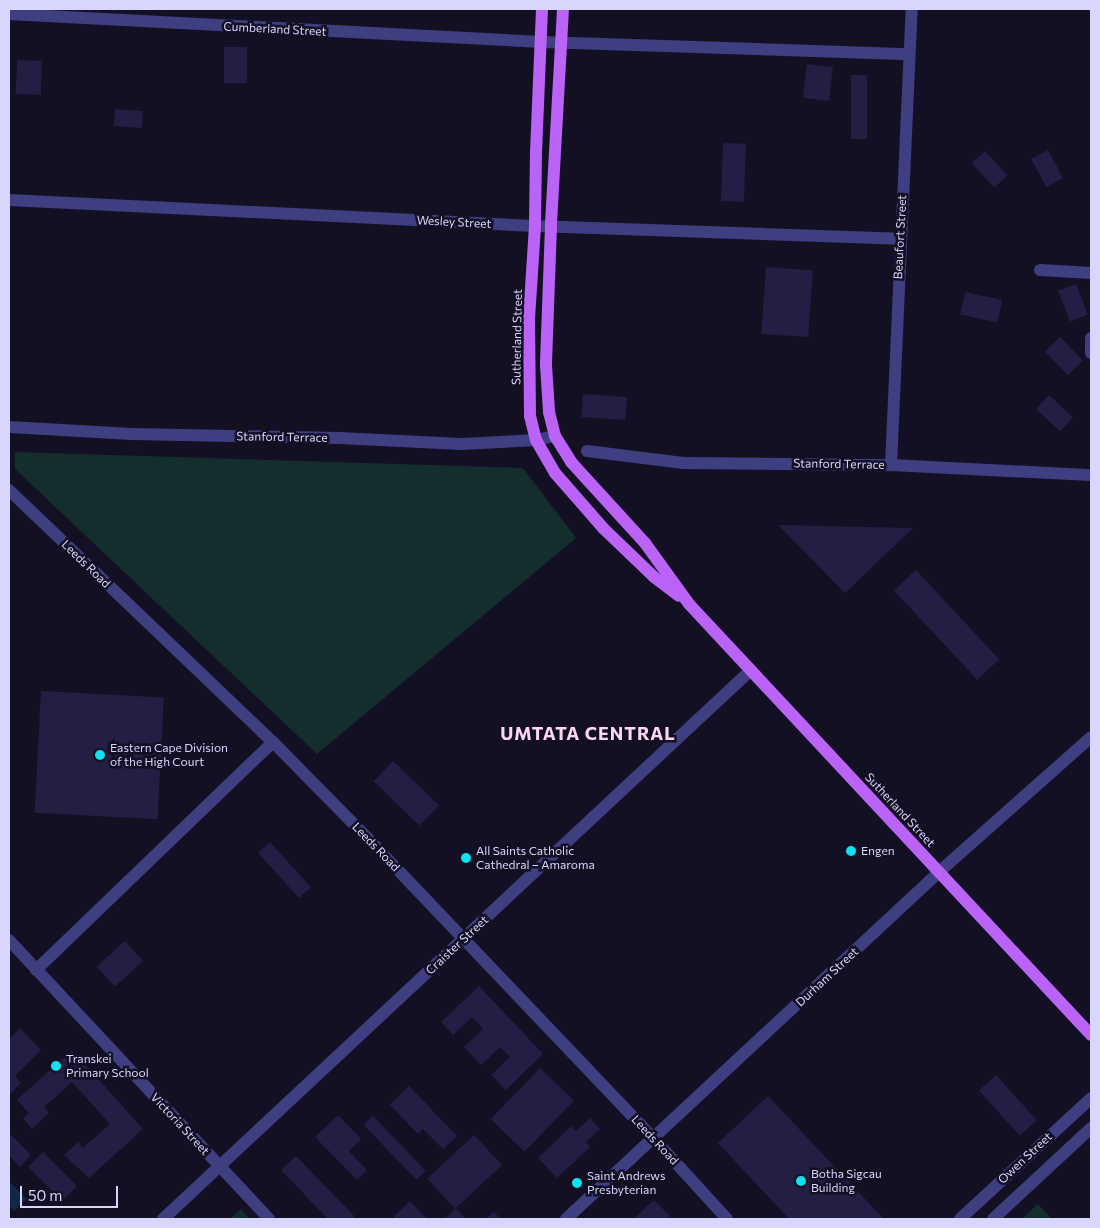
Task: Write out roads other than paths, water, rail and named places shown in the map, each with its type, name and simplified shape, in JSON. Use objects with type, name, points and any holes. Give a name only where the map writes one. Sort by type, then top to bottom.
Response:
[{"type":"main road","name":"Sutherland Street","points":[[542,9],[535,226],[529,319],[530,416],[536,440],[555,473],[604,529],[654,577],[689,604]]},
{"type":"main road","name":"Sutherland Street","points":[[563,9],[550,226],[546,366],[549,412],[555,436],[571,462],[645,543],[689,604],[1091,1035]]},
{"type":"street","name":"Beaufort Street","points":[[891,465],[912,9]]},
{"type":"street","name":"Cumberland Street","points":[[9,14],[561,43],[909,54]]},
{"type":"street","name":"Wesley Street","points":[[9,200],[535,226],[900,239]]},
{"type":"street","points":[[1040,270],[1091,273]]},
{"type":"street","points":[[1091,338],[1091,353]]},
{"type":"street","name":"Stanford Terrace","points":[[9,427],[132,434],[339,438],[462,444],[536,440],[555,436]]},
{"type":"street","name":"Stanford Terrace","points":[[587,451],[683,462],[891,465],[1091,475]]},
{"type":"street","name":"Leeds Road","points":[[9,490],[274,742],[464,938],[727,1219]]},
{"type":"street","name":"Craister Street","points":[[163,1219],[751,670]]},
{"type":"street","name":"Durham Street","points":[[566,1219],[939,872],[1091,737]]},
{"type":"street","points":[[36,970],[274,742]]},
{"type":"street","name":"Victoria Street","points":[[9,940],[269,1219]]},
{"type":"street","name":"Owen Street","points":[[960,1219],[1091,1098]]},
{"type":"street","name":"Owen Street","points":[[993,1219],[1091,1128]]},
{"type":"water","points":[[9,1181],[26,1199],[14,1211],[9,1205]]},
{"type":"place","name":"Eastern Cape Division of the High Court","points":[[100,755]]},
{"type":"place","name":"Engen","points":[[851,851]]},
{"type":"place","name":"All Saints Catholic Cathedral – Amaroma","points":[[466,858]]},
{"type":"place","name":"Transkei Primary School","points":[[56,1066]]},
{"type":"place","name":"Botha Sigcau Building","points":[[801,1181]]},
{"type":"place","name":"Saint Andrews Presbyterian","points":[[577,1183]]},
{"type":"district","name":"UMTATA CENTRAL","points":[[588,733]]}]
